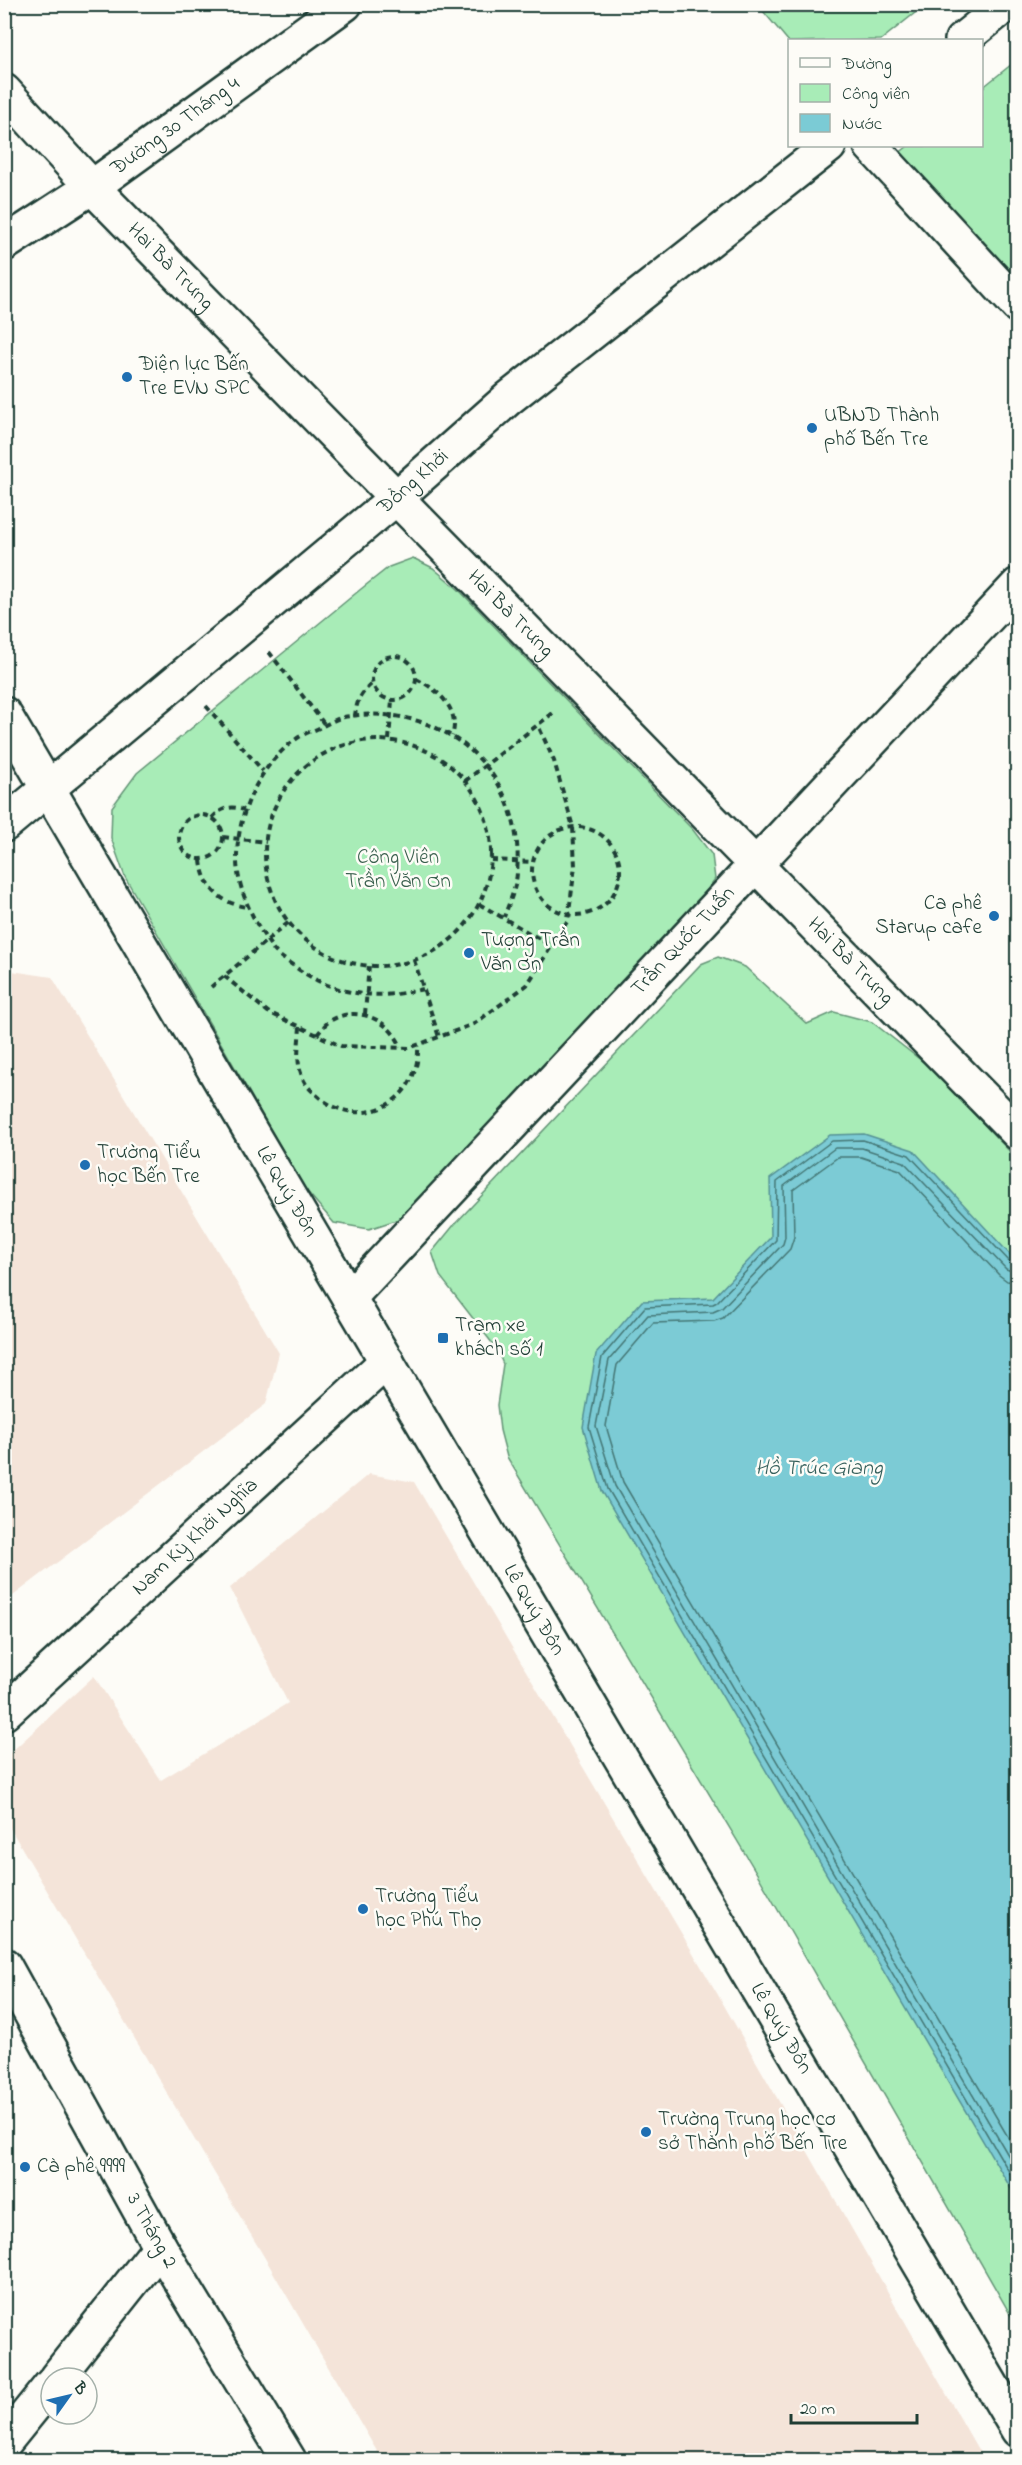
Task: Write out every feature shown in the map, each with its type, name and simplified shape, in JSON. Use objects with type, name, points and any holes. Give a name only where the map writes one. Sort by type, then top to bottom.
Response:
[{"type":"street","name":"Đường 30 Tháng 4","points":[[4,244],[92,187],[345,4]]},
{"type":"street","points":[[963,39],[1007,4]]},
{"type":"street","name":"Hai Bà Trưng","points":[[4,91],[92,187],[1017,1133]]},
{"type":"street","name":"Đồng Khởi","points":[[4,825],[182,679],[396,498],[509,398],[828,147]]},
{"type":"street","points":[[872,147],[1017,306]]},
{"type":"street","name":"Trần Quốc Tuấn","points":[[350,1298],[756,867],[1017,585]]},
{"type":"street","name":"Lê Quý Đôn","points":[[4,714],[1017,2430]]},
{"type":"street","name":"Nam Kỳ Khởi Nghĩa","points":[[4,1713],[387,1361]]},
{"type":"street","name":"3 Tháng 2","points":[[4,1965],[13,2000],[289,2460]]},
{"type":"street","points":[[66,2366],[160,2247]]},
{"type":"street","points":[[4,2444],[39,2400]]},
{"type":"path","points":[[247,623],[325,725]]},
{"type":"path","points":[[393,656],[407,660],[412,665],[416,679],[415,686],[406,697],[392,700],[379,694],[373,683],[372,674],[375,667],[386,657],[393,656]]},
{"type":"path","points":[[182,679],[263,771]]},
{"type":"path","points":[[416,679],[436,690],[445,699],[452,711],[454,722],[452,736]]},
{"type":"path","points":[[355,717],[358,700],[364,689],[373,683]]},
{"type":"path","points":[[389,740],[392,700]]},
{"type":"path","points":[[465,780],[554,712]]},
{"type":"path","points":[[423,989],[401,994],[357,994],[314,981],[275,952],[248,907],[237,863],[244,810],[263,771],[298,737],[343,717],[391,714],[438,727],[475,753],[502,788],[516,830],[517,875],[504,917]]},
{"type":"path","points":[[224,976],[268,1012],[341,1046],[409,1048],[474,1024],[528,985],[568,920],[575,866],[573,826],[554,761],[538,725]]},
{"type":"path","points":[[365,740],[389,740],[431,752],[465,780],[481,805],[491,841],[489,878],[475,912],[452,940],[414,960],[383,967],[347,962],[313,945],[289,922],[271,889],[265,856],[268,823],[282,792],[304,766],[333,748],[365,740]]},
{"type":"path","points":[[212,819],[224,809],[233,807],[244,810]]},
{"type":"path","points":[[202,815],[212,819],[220,826],[223,837],[220,849],[215,854],[201,860],[188,856],[183,851],[179,837],[183,824],[194,816],[202,815]]},
{"type":"path","points":[[573,826],[594,831],[611,844],[618,857],[620,872],[618,886],[610,899],[599,908],[585,914],[571,915],[557,911],[545,903],[537,891],[532,876],[532,862],[546,838],[558,829],[573,826]]},
{"type":"path","points":[[223,837],[267,842]]},
{"type":"path","points":[[201,860],[205,878],[218,896],[234,905],[248,907]]},
{"type":"path","points":[[490,860],[532,862]]},
{"type":"path","points":[[479,904],[552,946]]},
{"type":"path","points":[[181,1013],[289,922]]},
{"type":"path","points":[[414,960],[439,1037]]},
{"type":"path","points":[[365,1014],[369,964]]},
{"type":"path","points":[[317,1035],[328,1022],[345,1015],[365,1014],[383,1023],[396,1035],[402,1047]]},
{"type":"path","points":[[300,1027],[298,1051],[300,1073],[309,1090],[329,1105],[351,1113],[370,1112],[389,1105],[403,1093],[419,1058],[418,1045]]},
{"type":"shaded area","name":"Trường Tiểu học Bến Tre","points":[[5,970],[52,977],[279,1353],[266,1404],[5,1602]]},
{"type":"shaded area","points":[[369,1474],[414,1482],[721,2000],[984,2460],[382,2460],[4,1818],[5,1786],[10,1753],[94,1676],[161,1780],[288,1703],[230,1588]]},
{"type":"green space","points":[[758,5],[925,5],[882,39],[788,39],[788,41]]},
{"type":"green space","points":[[1017,60],[1017,286],[898,154],[907,147],[983,147],[983,87]]},
{"type":"green space","name":"Công Viên Trần Văn Ơn","points":[[413,558],[433,568],[458,589],[693,830],[712,855],[715,879],[698,902],[402,1218],[369,1229],[334,1223],[305,1189],[125,877],[111,838],[112,807],[137,773],[389,567]]},
{"type":"green space","points":[[718,957],[745,967],[807,1024],[834,1012],[872,1022],[927,1065],[1017,1159],[1017,2326],[759,1877],[507,1457],[497,1405],[503,1364],[496,1348],[440,1276],[432,1252],[454,1225],[701,964]]},
{"type":"water","name":"Hồ Trúc Giang","points":[[864,1134],[913,1150],[1017,1262],[1017,2199],[602,1491],[583,1427],[596,1354],[642,1301],[713,1298],[771,1237],[770,1179],[830,1135]]},
{"type":"place","name":"Điện lực Bến Tre EVN SPC","points":[[127,377]]},
{"type":"place","name":"UBND Thành phố Bến Tre","points":[[812,428]]},
{"type":"place","name":"Ca phê Starup cafe","points":[[994,916]]},
{"type":"place","name":"Tượng Trần Văn Ơn","points":[[469,953]]},
{"type":"place","name":"Trường Tiểu học Bến Tre","points":[[85,1165]]},
{"type":"place","name":"Trạm xe khách số 1","points":[[443,1338]]},
{"type":"place","name":"Trường Tiểu học Phú Thọ","points":[[363,1909]]},
{"type":"place","name":"Trường Trung học cơ sở Thành phố Bến Tre","points":[[646,2132]]},
{"type":"place","name":"Cà phê 9999","points":[[25,2167]]}]
